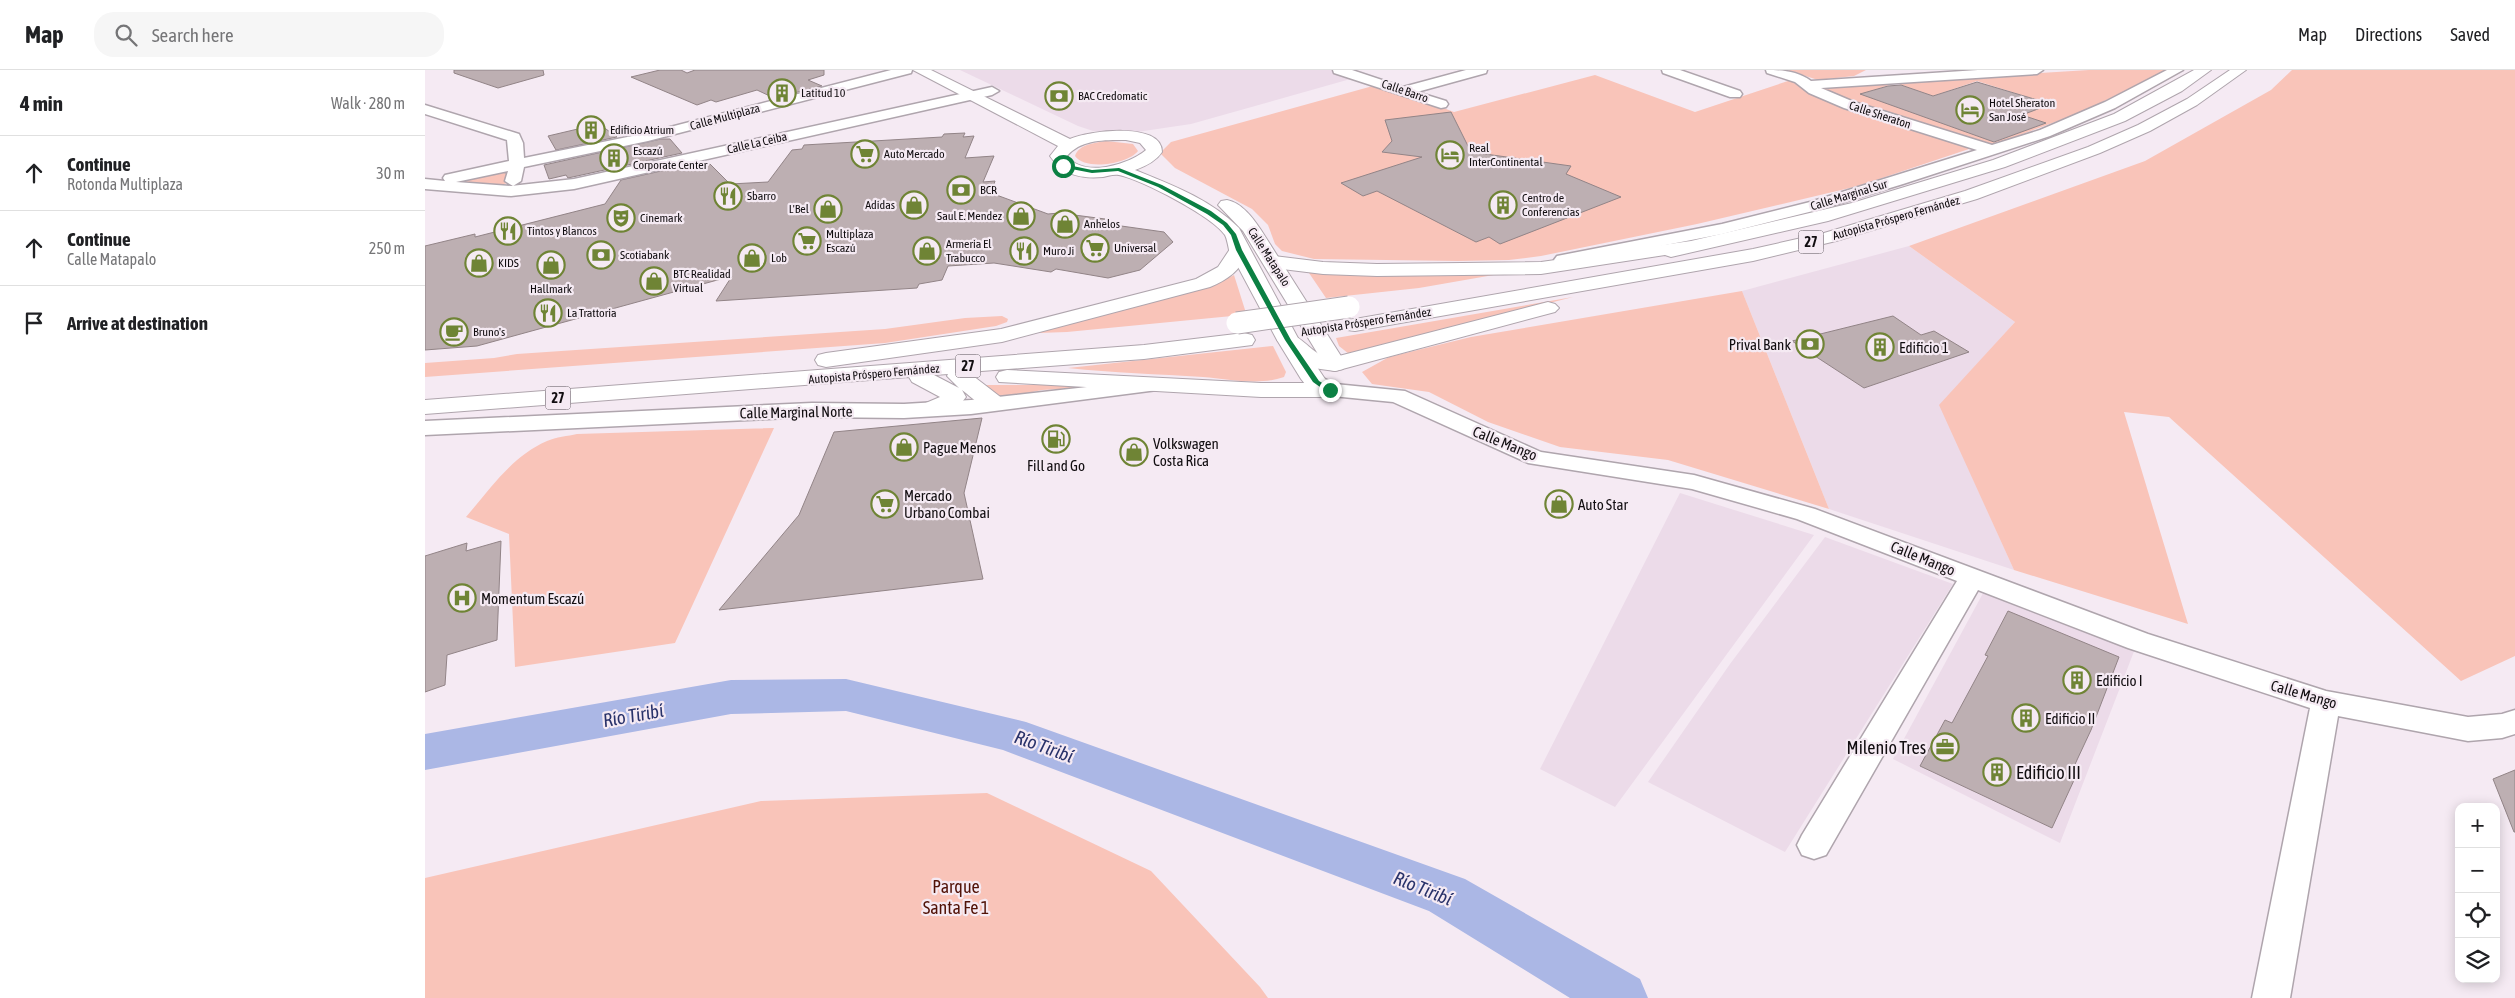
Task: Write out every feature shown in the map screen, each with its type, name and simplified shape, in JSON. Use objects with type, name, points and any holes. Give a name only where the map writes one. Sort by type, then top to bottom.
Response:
[{"type":"main road","points":[[920,70],[1069,145]]},
{"type":"main road","points":[[948,70],[1088,138]]},
{"type":"main road","name":"Autopista Próspero Fernández","points":[[1352,316],[1719,241],[1904,194],[2032,153],[2119,118],[2154,100],[2204,70]]},
{"type":"main road","name":"Autopista Próspero Fernández","points":[[425,407],[1134,353],[1241,332],[1753,256],[1829,238],[1923,210],[2057,164],[2144,128],[2191,102],[2239,70]]},
{"type":"main road","points":[[1120,135],[1146,140],[1154,146],[1154,152],[1139,163],[1119,169],[1092,172],[1063,166],[1057,156],[1069,145],[1088,138],[1120,135]]},
{"type":"main road","name":"Calle Matapalo","points":[[1139,163],[1229,206],[1243,218],[1274,262],[1336,380]]},
{"type":"main road","name":"Calle Matapalo","points":[[1119,169],[1160,186],[1209,213],[1233,234],[1239,250],[1288,340],[1336,380]]},
{"type":"main road","points":[[1274,262],[1323,268],[1377,270],[1505,269],[1582,263],[1719,241]]},
{"type":"main road","points":[[785,365],[1002,335],[1203,283],[1224,274],[1235,262],[1239,250]]},
{"type":"main road","points":[[691,388],[959,376],[1165,384],[1261,390],[1336,380],[1362,361],[1380,353],[1753,256]]},
{"type":"main road","name":"Autopista Próspero Fernández","points":[[425,392],[1241,332]]},
{"type":"main road","points":[[959,376],[995,404]]},
{"type":"main road","points":[[920,377],[953,394],[954,397],[951,401],[929,410]]},
{"type":"street","name":"Calle Multiplaza","points":[[425,184],[648,137],[906,70]]},
{"type":"street","name":"Calle Barro","points":[[1339,70],[1441,104]]},
{"type":"street","points":[[1404,91],[1478,70]]},
{"type":"street","points":[[1668,70],[1735,94]]},
{"type":"street","name":"Calle Sheraton","points":[[1772,70],[1796,78],[1814,90],[1849,105],[1992,150]]},
{"type":"street","points":[[1809,85],[2037,70]]},
{"type":"street","name":"Calle Marginal Sur","points":[[1505,269],[1650,244],[1796,211],[1992,150],[2079,120],[2177,70]]},
{"type":"street","points":[[973,96],[992,92]]},
{"type":"street","name":"Calle La Ceiba","points":[[425,184],[511,191],[573,184],[973,96]]},
{"type":"street","points":[[425,109],[513,137],[517,145],[517,164],[511,191]]},
{"type":"street","name":"Calle Mango","points":[[1336,380],[1397,396],[1536,458],[1694,482],[1806,514],[2138,641],[2326,702],[2468,729],[2502,726],[2515,722]]},
{"type":"street","name":"Calle Marginal Norte","points":[[425,428],[812,410],[929,410],[1165,384]]},
{"type":"street","points":[[1814,844],[1972,578]]},
{"type":"street","points":[[2271,998],[2326,702]]},
{"type":"shaded area","points":[[960,70],[1330,70],[1354,78],[1191,124],[1137,132],[1111,132],[1093,131],[1078,126]]},
{"type":"shaded area","points":[[1909,246],[2015,322],[1940,405],[2014,570],[1829,509],[1742,291]]},
{"type":"shaded area","points":[[1680,493],[1814,535],[1615,807],[1540,769]]},
{"type":"shaded area","points":[[1825,537],[1953,584],[1785,852],[1648,782],[1730,664]]},
{"type":"shaded area","points":[[1988,584],[2138,641],[2060,843],[1893,759]]},
{"type":"green space","points":[[1787,70],[1866,70],[1854,76],[1818,80]]},
{"type":"green space","points":[[2089,70],[2169,70],[2079,113],[1993,145],[1985,145],[1860,107],[1819,87]],"holes":[[[1977,81],[2050,104],[2022,115],[2045,123],[1994,142],[1861,94],[1896,83],[1933,96]]]},
{"type":"green space","points":[[2292,70],[2515,70],[2515,656],[2461,681],[2169,417],[2124,412],[2188,624],[2014,570],[1939,405],[2015,322],[1909,246],[2145,161],[2271,90]]},
{"type":"green space","points":[[1595,75],[1695,112],[1791,80],[1972,148],[1858,186],[1697,224],[1541,256],[1509,260],[1458,261],[1314,259],[1282,251],[1275,244],[1268,225],[1252,209],[1175,168],[1160,153],[1171,142],[1380,84],[1454,112]]},
{"type":"green space","points":[[1106,141],[1133,144],[1138,151],[1133,156],[1107,164],[1080,161],[1075,156],[1080,149],[1092,143]]},
{"type":"green space","points":[[509,170],[508,183],[500,185],[465,182],[468,178]]},
{"type":"green space","points":[[1324,271],[1505,273],[1419,288],[1326,298],[1309,273]]},
{"type":"green space","points":[[1234,275],[1246,313],[1232,316],[1067,332],[1038,333],[1110,311],[1198,290]]},
{"type":"green space","points":[[1742,291],[1829,509],[1668,460],[1560,447],[1488,422],[1429,392],[1372,384],[1362,372],[1389,357],[1471,337]]},
{"type":"green space","points":[[1573,297],[1349,354],[1339,346],[1336,338]]},
{"type":"green space","points":[[1002,316],[1008,319],[1007,322],[996,326],[885,343],[425,377],[425,363],[494,358],[517,354],[885,329],[965,318]]},
{"type":"green space","points":[[1273,346],[1286,372],[1284,377],[1274,380],[1244,381],[1068,368]]},
{"type":"green space","points":[[979,385],[1066,385],[1076,388],[1042,390],[997,399]]},
{"type":"green space","points":[[774,428],[675,643],[515,667],[509,534],[466,517],[512,464],[534,447],[547,441],[577,434]]},
{"type":"green space","name":"Parque Santa Fe 1","points":[[987,793],[1151,871],[1260,987],[1268,998],[425,998],[425,878],[761,801]]},
{"type":"building","points":[[454,70],[543,70],[544,75],[498,88],[454,73]]},
{"type":"building","points":[[660,70],[681,70],[687,73],[695,70],[824,70],[824,75],[808,80],[822,86],[774,98],[757,90],[716,102],[711,100],[697,105],[631,77]]},
{"type":"building","name":"Hotel Sheraton San José","points":[[1977,82],[2051,104],[2022,115],[2046,123],[1994,142],[1860,94],[1888,86],[1901,85],[1933,96]]},
{"type":"building","points":[[1451,112],[1470,150],[1478,153],[1571,166],[1566,174],[1621,197],[1500,244],[1489,237],[1476,242],[1377,191],[1363,196],[1341,183],[1422,157],[1382,152],[1392,141],[1385,120]]},
{"type":"building","name":"Edificio Atrium","points":[[599,124],[617,137],[556,150],[548,136]]},
{"type":"building","name":"Multiplaza Escazú","points":[[965,133],[963,137],[974,136],[965,158],[994,156],[983,182],[995,181],[991,193],[1048,214],[1059,213],[1105,219],[1100,223],[1164,232],[1173,242],[1140,270],[1108,278],[1056,269],[1051,272],[994,263],[948,266],[942,280],[919,284],[917,288],[716,301],[732,276],[477,346],[425,350],[425,246],[475,234],[475,237],[605,204],[621,180],[692,164],[695,168],[710,164],[730,184],[768,182],[792,150],[802,149],[804,145],[942,137],[944,134]]},
{"type":"building","name":"Escazú Corporate Center","points":[[661,139],[670,139],[682,153],[568,178],[566,175],[549,179],[544,165]]},
{"type":"building","name":"Edificio 1","points":[[1893,316],[1921,335],[1934,331],[1969,352],[1864,388],[1792,341]]},
{"type":"building","name":"Mercado Urbano Combai","points":[[982,418],[964,493],[983,579],[719,610],[799,515],[834,432]]},
{"type":"building","name":"Momentum Escazú","points":[[501,541],[497,640],[447,655],[445,685],[425,692],[425,556],[467,543],[466,551]]},
{"type":"building","points":[[2008,611],[2119,657],[2091,730],[2070,775],[2075,778],[2052,828],[1920,766],[1945,720],[1952,723],[1988,656],[1985,655]]},
{"type":"building","points":[[2515,770],[2515,832],[2514,832],[2493,779]]},
{"type":"waterway","name":"Río Tiribí","points":[[425,752],[731,697],[846,695],[1010,734],[1447,895],[1620,998]]},
{"type":"place","name":"Latitud 10","points":[[782,93]]},
{"type":"place","name":"BAC Credomatic","points":[[1059,96]]},
{"type":"place","name":"Hotel Sheraton San José","points":[[1970,110]]},
{"type":"place","name":"Edificio Atrium","points":[[591,130]]},
{"type":"place","name":"Auto Mercado","points":[[865,154]]},
{"type":"place","name":"Real InterContinental","points":[[1450,155]]},
{"type":"place","name":"Escazú Corporate Center","points":[[614,158]]},
{"type":"place","name":"BCR","points":[[961,190]]},
{"type":"place","name":"Sbarro","points":[[728,196]]},
{"type":"place","name":"Adidas","points":[[914,205]]},
{"type":"place","name":"Centro de Conferencias","points":[[1503,205]]},
{"type":"place","name":"L'Bel","points":[[828,209]]},
{"type":"place","name":"Saul E. Mendez","points":[[1021,216]]},
{"type":"place","name":"Cinemark","points":[[621,218]]},
{"type":"place","name":"Anhelos","points":[[1065,224]]},
{"type":"place","name":"Tintos y Blancos","points":[[508,231]]},
{"type":"place","name":"Multiplaza Escazú","points":[[807,241]]},
{"type":"place","name":"Universal","points":[[1095,248]]},
{"type":"place","name":"Armeria El Trabucco","points":[[927,251]]},
{"type":"place","name":"Muro Ji","points":[[1024,251]]},
{"type":"place","name":"Scotiabank","points":[[601,255]]},
{"type":"place","name":"Lob","points":[[752,258]]},
{"type":"place","name":"KIDS","points":[[479,263]]},
{"type":"place","name":"Hallmark","points":[[551,265]]},
{"type":"place","name":"BTC Realidad Virtual","points":[[654,281]]},
{"type":"place","name":"La Trattoria","points":[[548,313]]},
{"type":"place","name":"Bruno's","points":[[454,332]]},
{"type":"place","name":"Prival Bank","points":[[1810,344]]},
{"type":"place","name":"Edificio 1","points":[[1880,347]]},
{"type":"place","name":"Fill and Go","points":[[1056,439]]},
{"type":"place","name":"Pague Menos","points":[[904,447]]},
{"type":"place","name":"Volkswagen Costa Rica","points":[[1134,452]]},
{"type":"place","name":"Mercado Urbano Combai","points":[[885,504]]},
{"type":"place","name":"Auto Star","points":[[1559,504]]},
{"type":"place","name":"Momentum Escazú","points":[[462,598]]},
{"type":"place","name":"Edificio I","points":[[2077,680]]},
{"type":"place","name":"Edificio II","points":[[2026,718]]},
{"type":"place","name":"Milenio Tres","points":[[1945,747]]},
{"type":"place","name":"Edificio III","points":[[1997,772]]},
{"type":"route","points":[[1063,166],[1092,172],[1119,169],[1160,186],[1225,224],[1233,234],[1239,250],[1288,340],[1316,382],[1330,390]]}]
